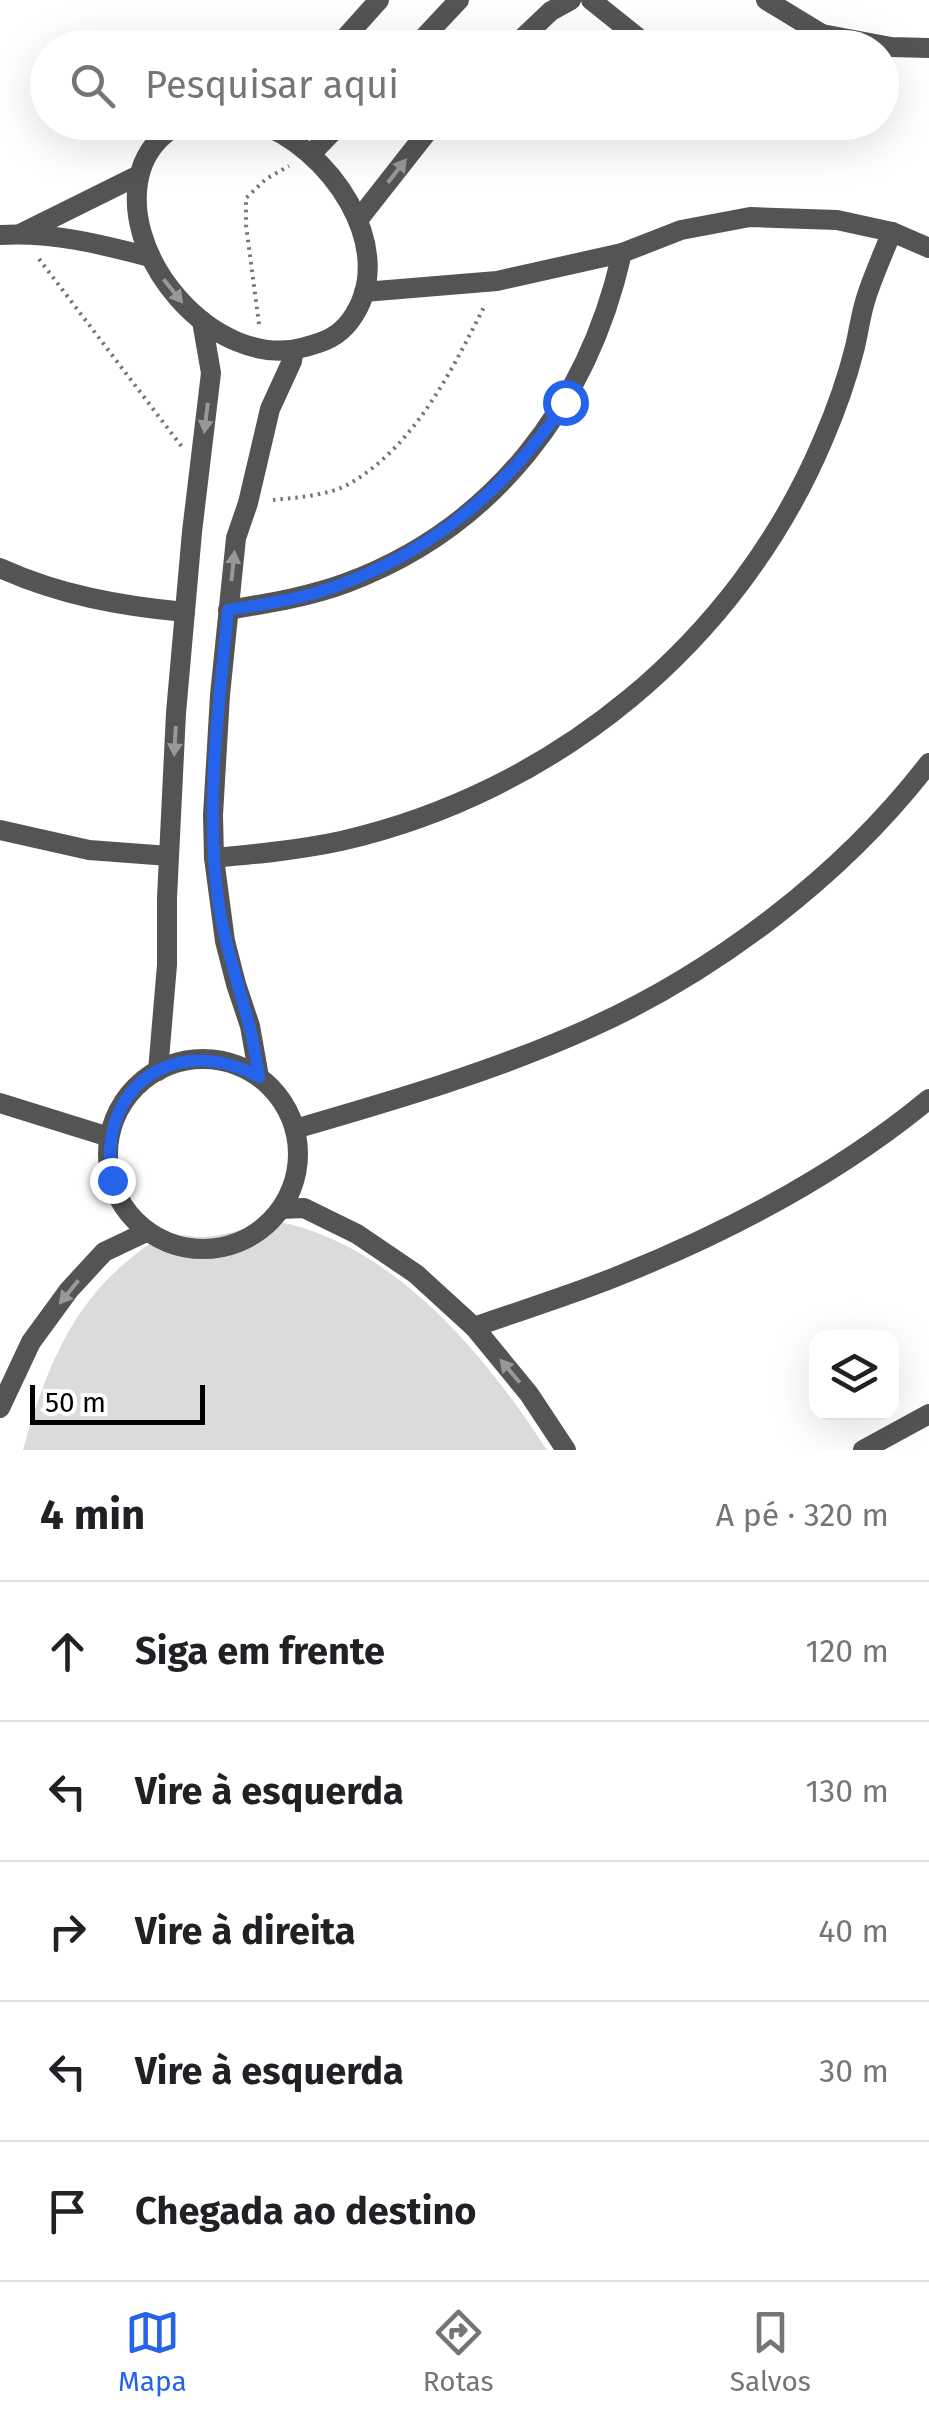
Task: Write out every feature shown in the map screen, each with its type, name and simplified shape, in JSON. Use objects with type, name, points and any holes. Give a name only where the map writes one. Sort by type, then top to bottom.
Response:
[{"type":"street","points":[[352,30],[379,0]]},
{"type":"street","points":[[530,30],[550,11],[572,0]]},
{"type":"street","points":[[591,0],[628,30]]},
{"type":"street","points":[[766,0],[815,30]]},
{"type":"street","points":[[429,30],[449,5]]},
{"type":"street","points":[[899,46],[929,48]]},
{"type":"street","points":[[158,140],[146,156],[139,175],[138,222],[150,257],[173,293],[202,321],[238,341],[262,349],[294,350],[328,340],[344,328],[357,311],[367,269],[358,220],[346,196],[311,154],[292,140]]},
{"type":"street","points":[[311,154],[325,140]]},
{"type":"street","points":[[358,220],[421,140]]},
{"type":"street","points":[[10,235],[139,175]]},
{"type":"street","points":[[364,292],[497,282],[622,254],[681,230],[750,217],[836,220],[892,232],[929,248]]},
{"type":"street","points":[[214,858],[340,841],[436,812],[541,762],[649,683],[729,598],[777,530],[802,486],[841,394],[866,298],[892,232]]},
{"type":"street","points":[[10,235],[89,240],[150,257]]},
{"type":"street","points":[[228,610],[316,592],[377,570],[433,538],[483,500],[528,454],[581,374],[606,315],[622,254]]},
{"type":"street","points":[[158,1071],[184,612],[210,373],[202,321]]},
{"type":"street","points":[[259,1077],[250,1026],[225,941],[214,858],[214,801],[236,538],[270,409],[294,350]]},
{"type":"street","points":[[0,568],[94,600],[184,612]]},
{"type":"street","points":[[295,1128],[398,1100],[529,1054],[654,996],[728,950],[823,876],[929,763]]},
{"type":"street","points":[[0,830],[89,850],[169,856]]},
{"type":"street","points":[[220,1061],[259,1077],[287,1109],[295,1128],[297,1170],[281,1210],[258,1231],[229,1245],[186,1247],[144,1233],[112,1180],[110,1137],[126,1099],[140,1083],[178,1063],[220,1061]]},
{"type":"street","points":[[474,1327],[615,1278],[695,1244],[846,1159],[929,1099]]},
{"type":"street","points":[[0,1103],[110,1137]]},
{"type":"street","points":[[281,1210],[304,1208],[357,1234],[416,1274],[474,1327],[529,1394],[566,1450]]},
{"type":"street","points":[[0,1408],[6,1378],[69,1290],[104,1252],[144,1233]]},
{"type":"street","points":[[864,1450],[929,1414]]},
{"type":"path","points":[[262,349],[246,198],[266,179],[311,154]]},
{"type":"path","points":[[10,235],[200,470]]},
{"type":"path","points":[[248,503],[302,497],[346,486],[394,447],[433,398],[497,282]]},
{"type":"shaded area","points":[[269,1220],[313,1231],[355,1250],[394,1276],[463,1340],[547,1450],[23,1450],[60,1348],[87,1303],[125,1263],[148,1245],[168,1236],[219,1235]]},
{"type":"route","points":[[112,1180],[110,1137],[126,1099],[140,1083],[158,1071],[199,1059],[240,1067],[259,1077],[250,1026],[225,941],[214,858],[213,815],[228,610],[286,600],[347,582],[433,538],[506,477],[528,454],[565,402]]}]
